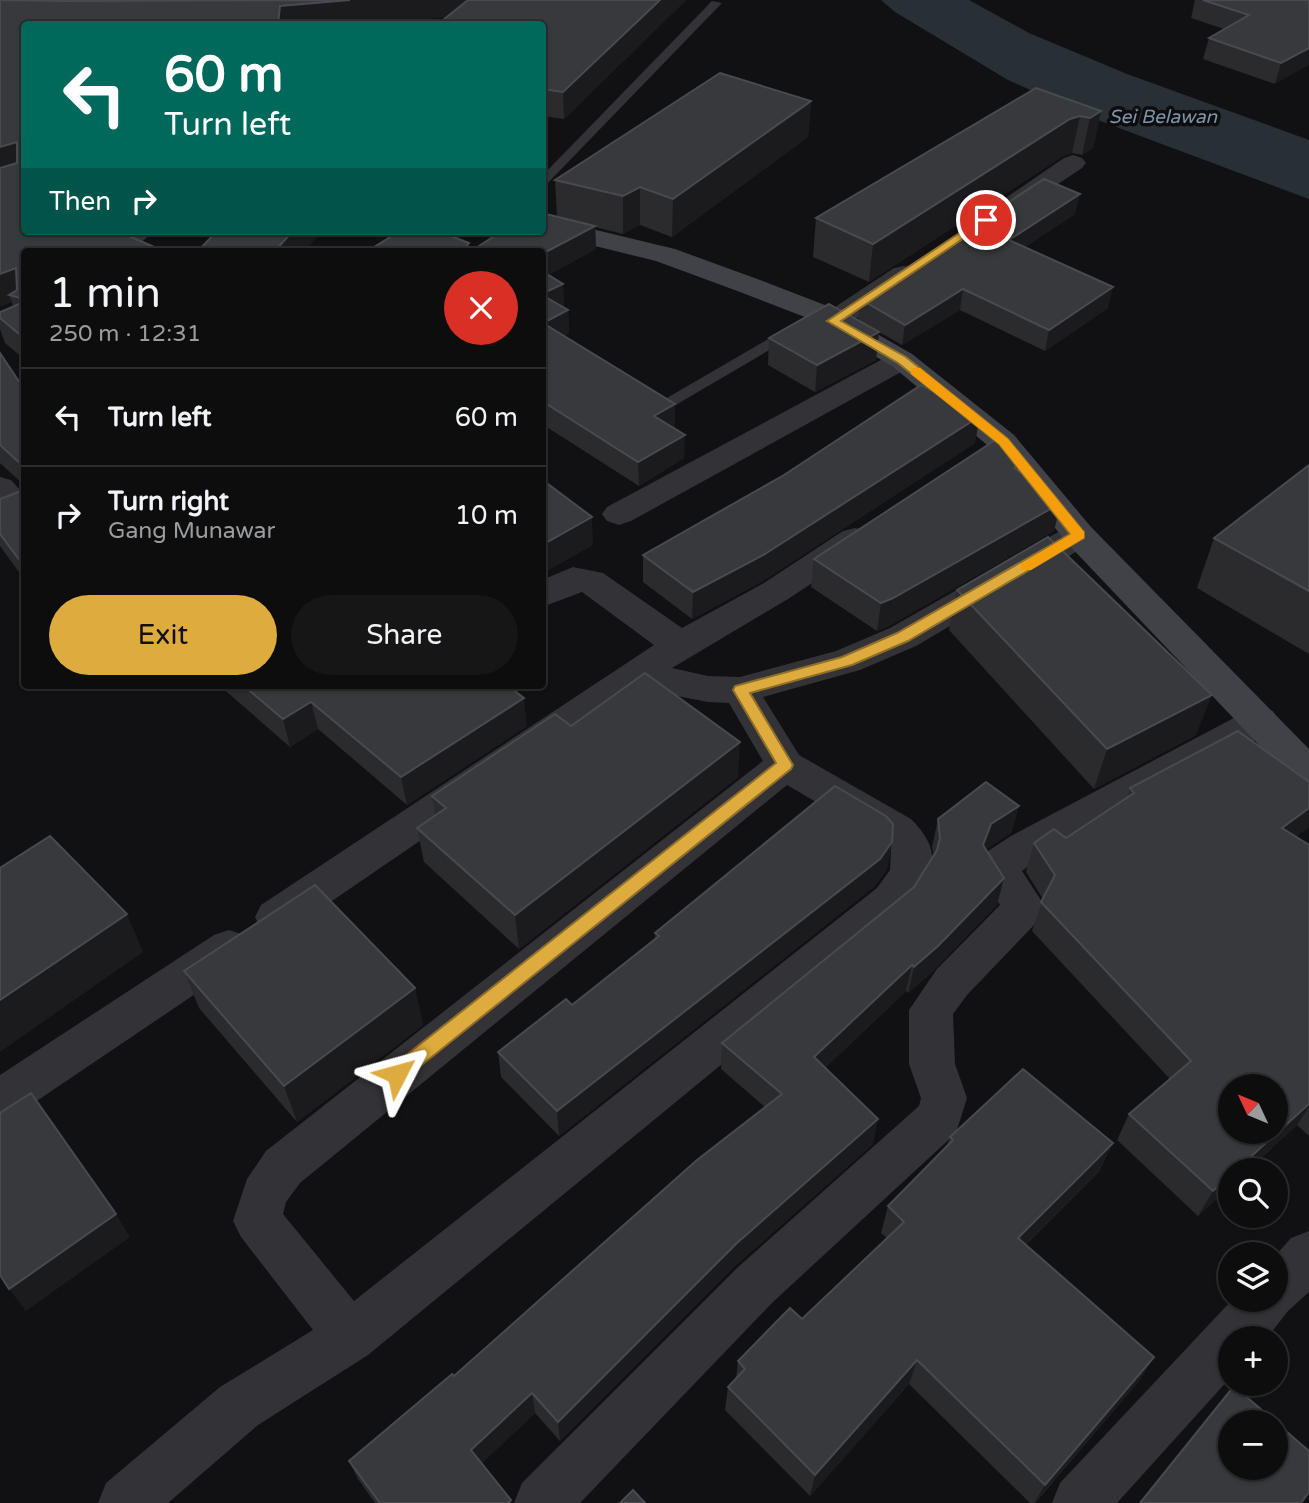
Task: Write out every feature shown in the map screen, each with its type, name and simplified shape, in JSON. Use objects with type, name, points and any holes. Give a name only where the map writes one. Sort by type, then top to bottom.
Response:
[{"type":"street","points":[[981,223],[1073,163]]},
{"type":"street","points":[[546,226],[665,255],[826,317],[902,360],[1079,535],[1309,773]]},
{"type":"street","points":[[117,248],[136,235]]},
{"type":"street","points":[[826,317],[924,261]]},
{"type":"street","points":[[619,514],[902,360]]},
{"type":"street","points":[[0,1100],[639,675],[680,645],[776,591],[878,524]]},
{"type":"street","points":[[639,675],[708,689],[740,690],[837,664],[903,637],[1079,535]]},
{"type":"street","points":[[546,593],[573,579],[591,581],[680,645]]},
{"type":"street","points":[[126,1503],[239,1406],[350,1337],[892,900],[910,876],[914,853],[911,842],[897,830],[785,765],[740,690]]},
{"type":"street","points":[[542,1503],[755,1285],[939,1118],[944,1098],[932,1064],[931,1010],[951,982],[1020,912],[1023,905],[1000,873],[1000,865],[1025,847],[1260,721]]},
{"type":"street","points":[[350,1337],[258,1221],[258,1204],[272,1179],[289,1160],[785,765]]},
{"type":"street","points":[[1288,1278],[1309,1255]]},
{"type":"street","points":[[1243,1326],[1256,1312]]},
{"type":"street","points":[[1080,1503],[1218,1353]]},
{"type":"lane","points":[[546,181],[716,3]]},
{"type":"lane","points":[[656,409],[826,317]]},
{"type":"water","name":"Sei Belawan","points":[[881,0],[969,0],[1029,33],[1127,74],[1309,140],[1309,199],[1095,119],[1008,80],[895,12]]},
{"type":"building","points":[[0,0],[350,0],[280,6],[278,21],[21,21],[21,235],[126,235],[157,248],[21,248],[21,298],[9,295],[17,290],[16,268],[0,274],[0,168],[17,163],[17,142],[0,147]]},
{"type":"building","points":[[468,0],[660,0],[563,92],[546,90],[546,21],[442,21]]},
{"type":"building","points":[[1203,0],[1309,0],[1309,48],[1281,63],[1209,38],[1249,15]]},
{"type":"building","points":[[720,73],[811,101],[673,199],[640,187],[623,196],[555,180]]},
{"type":"building","points":[[1036,88],[1101,111],[1090,118],[1080,116],[1070,119],[873,244],[816,218]]},
{"type":"building","points":[[1044,179],[1080,194],[1009,240],[1113,287],[1049,330],[963,289],[905,325],[860,299]]},
{"type":"building","points":[[546,214],[595,226],[546,252],[546,248],[476,248],[496,235],[546,235]]},
{"type":"building","points":[[213,235],[289,235],[278,248],[201,248]]},
{"type":"building","points":[[394,235],[448,235],[469,243],[465,248],[372,248]]},
{"type":"building","points":[[546,273],[563,284],[546,292]]},
{"type":"building","points":[[546,297],[568,310],[546,321]]},
{"type":"building","points":[[21,303],[21,336],[0,318],[0,312]]},
{"type":"building","points":[[829,304],[879,332],[817,365],[769,338]]},
{"type":"building","points":[[546,325],[675,404],[654,416],[685,435],[638,462],[546,404]]},
{"type":"building","points":[[0,353],[21,384],[21,464],[0,445]]},
{"type":"building","points":[[921,385],[980,416],[765,554],[693,592],[643,555],[784,475]]},
{"type":"building","points":[[1003,435],[1026,460],[1014,468],[1051,491],[1061,503],[881,603],[814,559]]},
{"type":"building","points":[[1309,465],[1309,591],[1214,538]]},
{"type":"building","points":[[546,482],[592,517],[546,543]]},
{"type":"building","points":[[21,491],[21,562],[0,534],[0,499]]},
{"type":"building","points":[[1048,537],[1212,695],[1107,749],[957,590]]},
{"type":"building","points":[[645,673],[740,742],[515,915],[417,828],[446,808],[432,796],[555,714],[571,726]]},
{"type":"building","points":[[248,689],[512,689],[524,698],[401,777],[311,702],[283,719]]},
{"type":"building","points":[[1238,731],[1309,782],[1309,808],[1282,828],[1309,845],[1309,1104],[1288,1123],[1288,1074],[1218,1074],[1218,1144],[1265,1144],[1249,1158],[1218,1158],[1218,1186],[1213,1191],[1129,1114],[1191,1061],[1041,902],[1055,875],[1034,843],[1054,829],[1066,838],[1134,793],[1130,788]]},
{"type":"building","points":[[986,782],[1019,806],[991,824],[983,845],[1004,878],[938,946],[914,967],[912,965],[814,1057],[878,1119],[737,1243],[558,1422],[532,1393],[471,1450],[511,1500],[508,1503],[380,1503],[349,1461],[452,1374],[454,1376],[697,1160],[782,1094],[722,1043],[914,887],[937,850],[940,838],[938,819]]},
{"type":"building","points":[[835,786],[886,816],[893,824],[892,842],[880,859],[557,1111],[498,1052],[566,999],[572,1005],[659,936],[655,933]]},
{"type":"building","points":[[50,836],[127,914],[0,1000],[0,868]]},
{"type":"building","points":[[315,885],[415,988],[284,1086],[184,971]]},
{"type":"building","points":[[1023,1069],[1113,1143],[1018,1238],[1154,1357],[1045,1485],[917,1360],[815,1475],[728,1387],[745,1369],[738,1361],[790,1308],[802,1319],[904,1222],[888,1206],[953,1140],[950,1137]]},
{"type":"building","points":[[31,1093],[116,1214],[9,1289],[0,1275],[0,1113]]},
{"type":"building","points":[[1226,1396],[1246,1396],[1262,1410],[1218,1410],[1218,1480],[1288,1480],[1288,1433],[1309,1451],[1309,1492],[1301,1503],[1140,1503]]},
{"type":"building","points":[[633,1490],[645,1503],[620,1503]]},
{"type":"slow traffic","points":[[916,371],[1003,442],[1079,535],[1026,567]]},
{"type":"route","points":[[397,1074],[785,765],[740,690],[847,661],[903,637],[1079,535],[1003,442],[902,360],[833,321],[986,220]]}]
